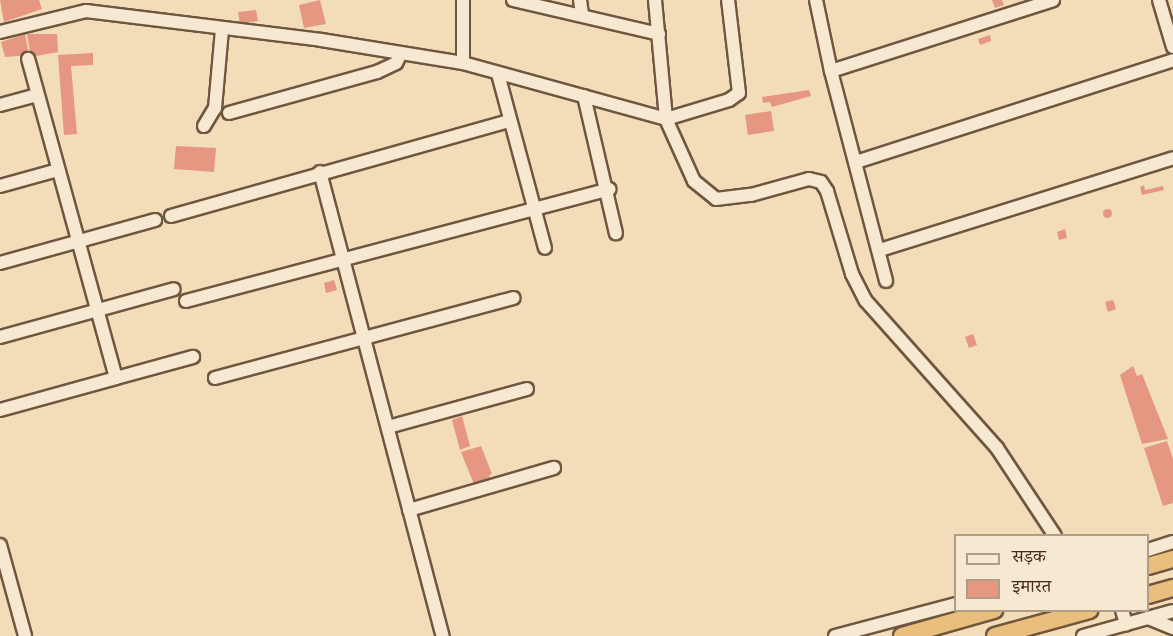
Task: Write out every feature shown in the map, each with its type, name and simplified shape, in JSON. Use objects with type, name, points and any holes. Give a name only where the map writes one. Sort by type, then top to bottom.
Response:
[{"type":"highway","points":[[1150,560],[1173,559]]},
{"type":"highway","points":[[1149,595],[1170,588]]},
{"type":"highway","points":[[902,636],[987,612]]},
{"type":"highway","points":[[995,636],[1083,612]]},
{"type":"street","points":[[463,0],[463,63]]},
{"type":"street","points":[[513,0],[582,14],[659,34]]},
{"type":"street","points":[[580,0],[582,14]]},
{"type":"street","points":[[655,0],[666,119],[694,181],[716,199],[751,195],[809,179],[821,182],[827,191],[852,274],[866,301],[997,448],[1054,534]]},
{"type":"street","points":[[0,32],[85,5],[222,30],[321,40],[463,63],[666,119],[729,100],[739,93],[728,0]]},
{"type":"street","points":[[816,0],[831,71],[880,250],[886,281]]},
{"type":"street","points":[[831,71],[1053,0]]},
{"type":"street","points":[[1159,0],[1173,47]]},
{"type":"street","points":[[204,126],[215,108],[222,30]]},
{"type":"street","points":[[229,113],[377,72],[396,63],[401,53]]},
{"type":"street","points":[[28,59],[116,378]]},
{"type":"street","points":[[856,162],[1173,60]]},
{"type":"street","points":[[498,74],[545,248]]},
{"type":"street","points":[[0,105],[38,95]]},
{"type":"street","points":[[584,96],[609,189],[616,233]]},
{"type":"street","points":[[171,216],[320,172],[510,121]]},
{"type":"street","points":[[880,250],[1173,158]]},
{"type":"street","points":[[0,186],[58,170]]},
{"type":"street","points":[[320,172],[443,636]]},
{"type":"street","points":[[186,301],[609,189]]},
{"type":"street","points":[[0,263],[155,220]]},
{"type":"street","points":[[0,337],[174,289]]},
{"type":"street","points":[[215,378],[363,336],[513,298]]},
{"type":"street","points":[[0,410],[193,357]]},
{"type":"street","points":[[388,427],[527,389]]},
{"type":"street","points":[[409,510],[554,468]]},
{"type":"street","points":[[1150,560],[1173,542]]},
{"type":"street","points":[[0,545],[2,560],[25,636]]},
{"type":"street","points":[[835,636],[954,605]]},
{"type":"street","points":[[1083,636],[1173,611]]},
{"type":"street","points":[[1123,612],[1126,624]]},
{"type":"street","points":[[1148,618],[1173,628]]},
{"type":"building","points":[[0,0],[39,0],[42,9],[4,22]]},
{"type":"building","points":[[320,0],[326,24],[304,28],[299,5]]},
{"type":"building","points":[[992,0],[1002,0],[1004,5],[995,8]]},
{"type":"building","points":[[256,10],[258,21],[240,24],[238,12]]},
{"type":"building","points":[[25,34],[29,55],[5,57],[1,42]]},
{"type":"building","points":[[27,34],[57,34],[58,52],[31,57]]},
{"type":"building","points":[[990,35],[991,41],[980,45],[978,39]]},
{"type":"building","points":[[93,53],[93,65],[71,66],[77,134],[64,135],[58,55]]},
{"type":"building","points":[[809,90],[811,96],[804,98],[772,107],[770,102],[763,103],[762,97]]},
{"type":"building","points":[[771,111],[774,131],[748,135],[745,115]]},
{"type":"building","points":[[176,146],[216,148],[214,172],[174,169]]},
{"type":"building","points":[[1144,185],[1145,190],[1163,186],[1164,190],[1142,195],[1140,187]]},
{"type":"building","points":[[1107,208],[1112,213],[1107,218],[1102,213]]},
{"type":"building","points":[[1065,229],[1067,238],[1059,240],[1057,232]]},
{"type":"building","points":[[334,280],[337,290],[326,293],[324,283]]},
{"type":"building","points":[[1113,300],[1116,309],[1108,312],[1105,302]]},
{"type":"building","points":[[973,334],[977,345],[969,348],[965,337]]},
{"type":"building","points":[[1133,366],[1137,376],[1142,374],[1168,439],[1142,444],[1120,375]]},
{"type":"building","points":[[462,416],[470,446],[460,450],[452,420]]},
{"type":"building","points":[[1167,441],[1173,459],[1173,503],[1163,506],[1144,448]]},
{"type":"building","points":[[481,446],[492,474],[489,475],[492,484],[476,489],[461,452]]}]
